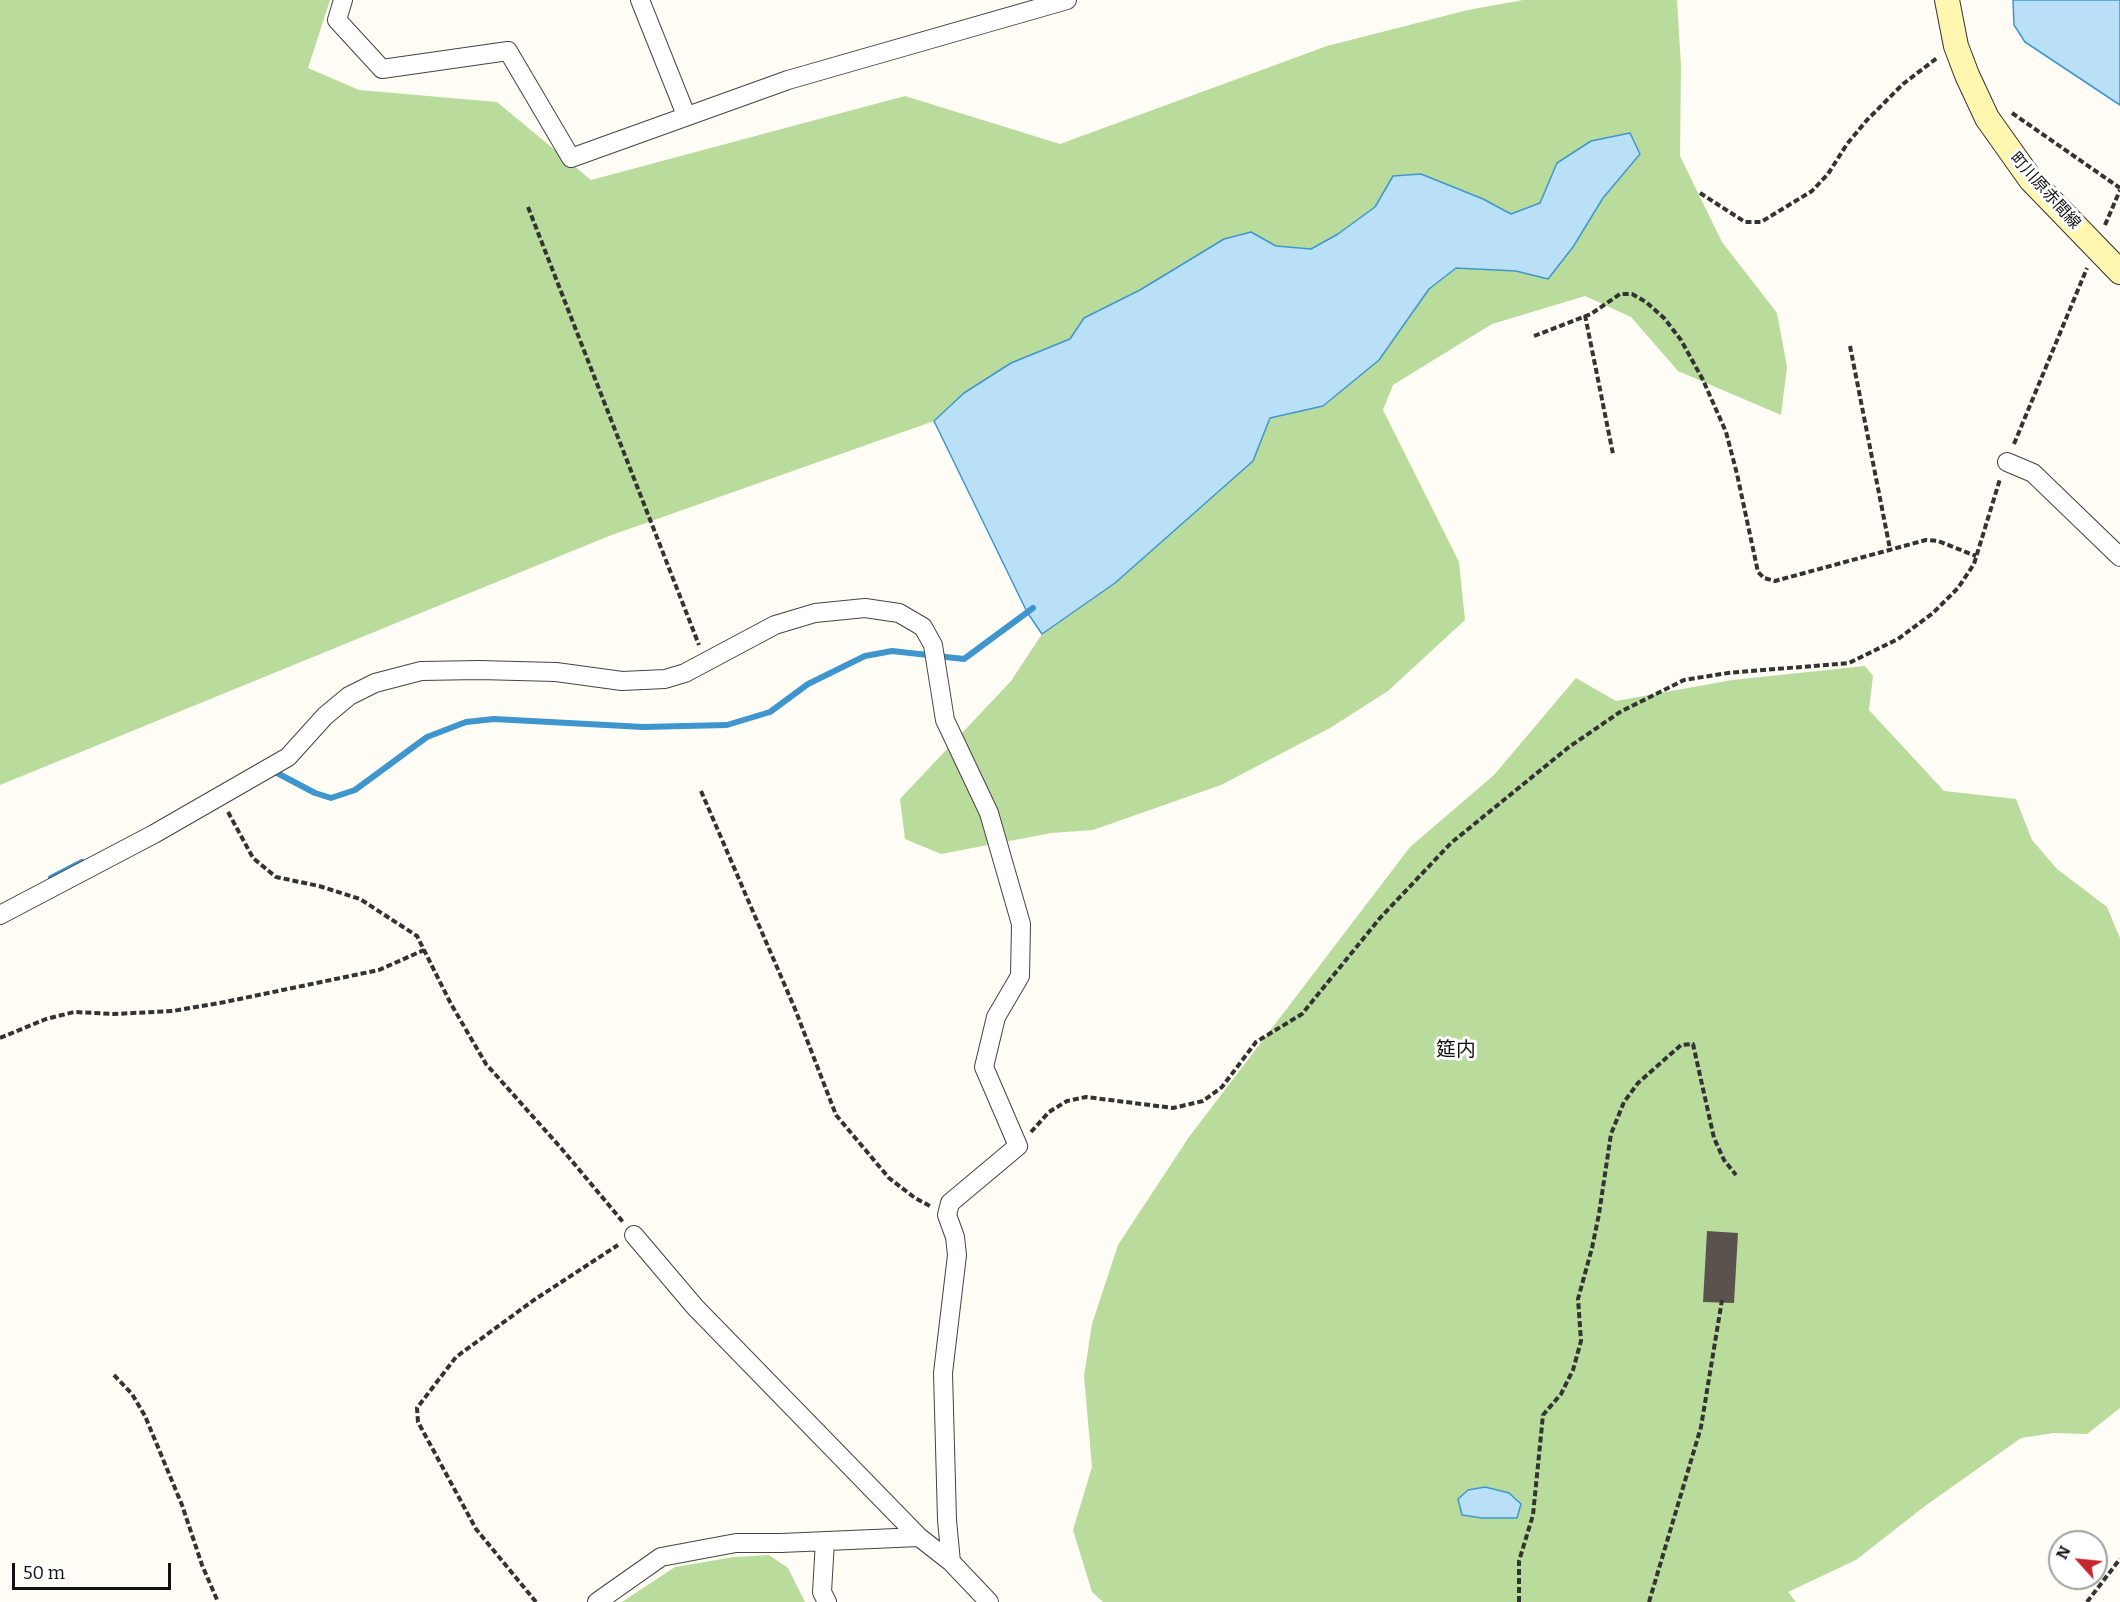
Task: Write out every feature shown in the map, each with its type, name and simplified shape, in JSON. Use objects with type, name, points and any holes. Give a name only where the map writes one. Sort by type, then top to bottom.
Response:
[{"type":"main road","name":"町川原赤間線","points":[[1947,0],[1956,46],[1978,100],[2005,145],[2031,180],[2120,272]]},
{"type":"street","points":[[344,0],[337,20],[382,69],[508,51],[571,158],[788,80],[1067,0]]},
{"type":"street","points":[[640,0],[686,115]]},
{"type":"street","points":[[2007,462],[2033,473],[2120,557]]},
{"type":"street","points":[[0,915],[220,798],[288,757],[325,716],[349,696],[375,683],[421,671],[479,670],[556,672],[622,681],[664,679],[685,673],[775,625],[815,613],[865,608],[899,613],[923,627],[933,645],[945,720],[989,813],[1021,924],[1020,976],[996,1017],[984,1067],[1018,1146],[950,1203],[946,1215],[955,1237],[957,1255],[943,1373],[946,1520],[951,1562]]},
{"type":"street","points":[[634,1235],[695,1307],[919,1537],[951,1562],[989,1602]]},
{"type":"street","points":[[597,1602],[661,1557],[736,1542],[781,1543],[919,1537]]},
{"type":"street","points":[[825,1541],[822,1592],[827,1602]]},
{"type":"path","points":[[1700,193],[1746,222],[1761,222],[1812,191],[1828,174],[1867,120],[1904,84],[1956,46]]},
{"type":"path","points":[[1018,1146],[1050,1113],[1067,1101],[1086,1097],[1173,1108],[1203,1101],[1222,1087],[1257,1042],[1302,1014],[1380,918],[1451,843],[1569,747],[1620,712],[1684,680],[1728,673],[1849,663],[1898,639],[1933,614],[1958,588],[1974,564],[1994,496],[2007,462],[2120,189],[1997,102],[1978,100]]},
{"type":"path","points":[[528,207],[706,662]]},
{"type":"path","points":[[1534,336],[1585,315],[1620,294],[1632,294],[1646,302],[1664,318],[1681,340],[1703,380],[1726,432],[1758,572],[1764,578],[1774,581],[1926,540],[1938,541],[1976,556]]},
{"type":"path","points":[[1585,315],[1613,454]]},
{"type":"path","points":[[1850,346],[1890,549]]},
{"type":"path","points":[[701,791],[795,1009],[836,1115],[890,1178],[915,1198],[946,1215]]},
{"type":"path","points":[[220,798],[253,858],[276,876],[360,899],[417,936],[451,1004],[486,1064],[634,1235],[534,1300],[456,1357],[417,1408],[418,1422],[476,1529],[536,1602]]},
{"type":"path","points":[[0,1038],[46,1019],[74,1012],[114,1014],[173,1011],[225,1002],[379,970],[424,950]]},
{"type":"path","points":[[1519,1602],[1519,1561],[1533,1515],[1543,1415],[1561,1394],[1573,1370],[1581,1341],[1578,1299],[1597,1225],[1611,1134],[1624,1102],[1638,1083],[1681,1045],[1693,1044],[1714,1137],[1724,1160],[1736,1174]]},
{"type":"path","points":[[1649,1602],[1701,1427],[1722,1300]]},
{"type":"path","points":[[114,1375],[132,1394],[145,1416],[182,1505],[202,1565],[218,1602]]},
{"type":"path","points":[[2087,1602],[2120,1559]]},
{"type":"green space","points":[[0,0],[330,0],[308,68],[359,90],[497,102],[591,180],[905,96],[1060,144],[1327,46],[1468,10],[1523,0],[1677,0],[1681,65],[1680,156],[1722,242],[1777,313],[1787,367],[1781,415],[1678,371],[1631,317],[1585,296],[1492,324],[1393,385],[1383,410],[1459,562],[1465,620],[1388,691],[1330,728],[1221,785],[1093,830],[1051,833],[941,854],[905,839],[900,799],[1011,681],[1042,634],[1115,583],[1253,461],[1270,418],[1323,406],[1379,360],[1429,289],[1456,267],[1516,271],[1548,279],[1573,247],[1603,198],[1640,155],[1557,163],[1540,203],[1511,214],[1483,199],[1421,174],[1393,176],[1375,207],[1338,234],[1311,249],[1276,246],[1251,232],[1224,239],[1140,290],[1084,318],[1070,339],[1011,363],[964,393],[934,421],[609,536],[0,785]]},
{"type":"green space","points":[[1865,666],[1873,676],[1869,710],[1944,791],[2016,799],[2032,840],[2057,869],[2107,907],[2120,938],[2120,1408],[2087,1434],[2054,1433],[2021,1438],[1925,1506],[1856,1560],[1788,1592],[1796,1602],[1103,1602],[1092,1592],[1073,1530],[1092,1467],[1084,1376],[1092,1324],[1118,1245],[1189,1137],[1410,847],[1494,775],[1576,678],[1616,701],[1732,680]]},
{"type":"green space","points":[[769,1555],[788,1568],[805,1602],[622,1602],[675,1567],[734,1557]]},
{"type":"water","points":[[2013,0],[2120,0],[2120,105],[2025,42],[2014,25]]},
{"type":"water","points":[[1630,133],[1640,154],[1603,198],[1573,247],[1548,279],[1516,271],[1456,268],[1429,289],[1379,360],[1323,406],[1270,418],[1253,461],[1115,583],[1042,634],[1027,612],[934,421],[964,393],[1011,363],[1070,339],[1084,318],[1140,290],[1224,239],[1251,232],[1276,246],[1311,249],[1338,234],[1375,207],[1393,176],[1421,174],[1483,199],[1511,214],[1540,203],[1557,163],[1591,141]]},
{"type":"water","points":[[1485,1487],[1509,1493],[1521,1504],[1517,1518],[1482,1518],[1462,1515],[1458,1499],[1468,1490]]},
{"type":"building","points":[[1707,1231],[1738,1233],[1734,1303],[1703,1302]]},
{"type":"waterway","points":[[272,773],[277,773],[315,793],[331,798],[355,790],[427,737],[466,722],[494,719],[643,727],[727,725],[770,712],[808,684],[865,656],[892,651],[964,659],[1033,608]]},
{"type":"waterway","points":[[51,878],[82,862]]},
{"type":"district","name":"筵内","points":[[1456,1050]]}]
